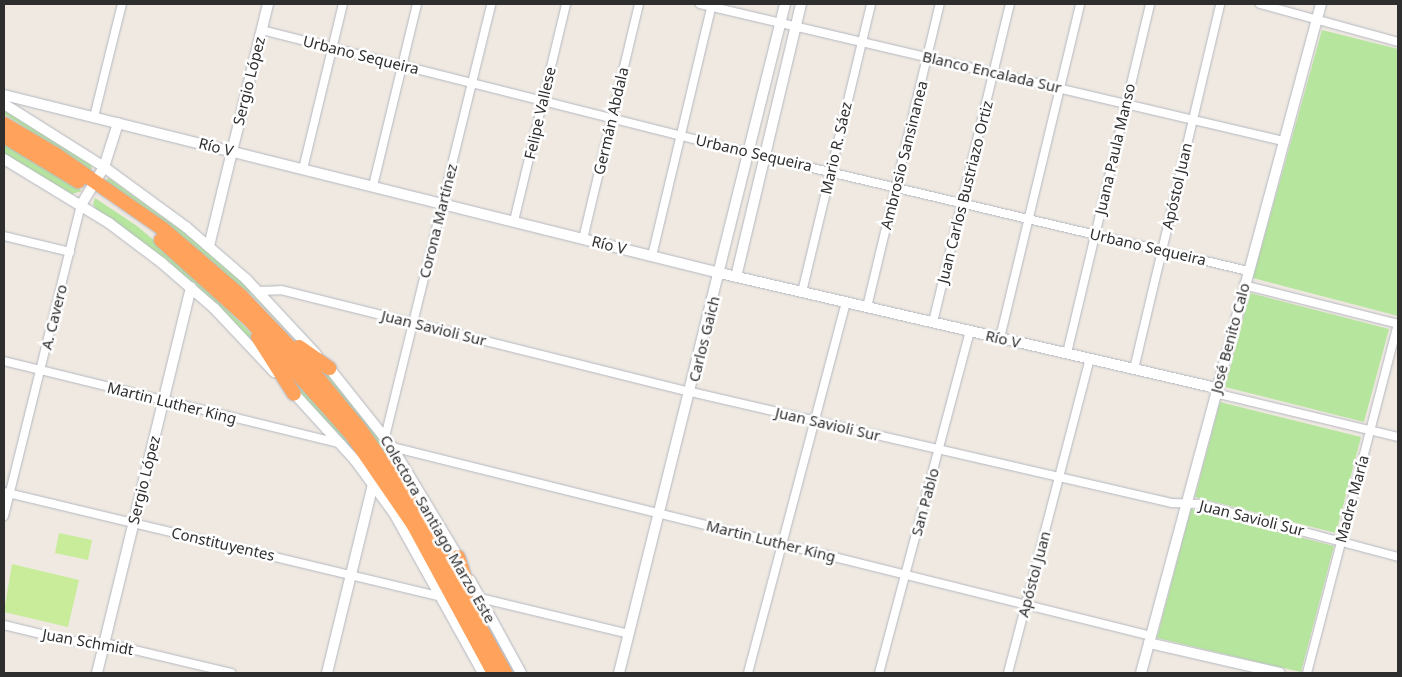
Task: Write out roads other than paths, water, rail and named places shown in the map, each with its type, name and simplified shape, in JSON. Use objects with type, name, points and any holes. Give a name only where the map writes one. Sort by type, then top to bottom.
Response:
[{"type":"highway","points":[[4,118],[55,154],[186,260],[259,328],[352,434],[424,543],[494,673]]},
{"type":"highway","points":[[4,124],[55,154]]},
{"type":"highway","points":[[4,136],[93,185],[163,229],[232,288],[321,381],[376,451],[444,557],[505,673]]},
{"type":"highway","points":[[186,260],[206,286],[257,336],[294,394]]},
{"type":"highway","points":[[232,288],[259,306],[301,349],[329,368]]},
{"type":"highway","points":[[458,557],[468,588],[511,673]]},
{"type":"street","points":[[94,117],[122,4]]},
{"type":"street","name":"Sergio López","points":[[209,246],[268,4]]},
{"type":"street","points":[[303,169],[343,4]]},
{"type":"street","points":[[373,186],[417,4]]},
{"type":"street","name":"Corona Martínez","points":[[385,438],[491,4]]},
{"type":"street","name":"Felipe Vallese","points":[[514,222],[566,4]]},
{"type":"street","name":"Germán Abdala","points":[[583,239],[639,4]]},
{"type":"street","name":"Blanco Encalada Sur","points":[[700,4],[712,5],[780,23],[1284,141]]},
{"type":"street","name":"Carlos Gaich","points":[[619,673],[691,392],[785,4]]},
{"type":"street","points":[[736,277],[801,4]]},
{"type":"street","name":"Mario R. Sáez","points":[[802,292],[871,4]]},
{"type":"street","name":"Ambrosio Sansinanea","points":[[867,307],[940,4]]},
{"type":"street","name":"Juan Carlos Bustriazo Ortiz","points":[[933,322],[1010,4]]},
{"type":"street","points":[[1000,338],[1080,4]]},
{"type":"street","name":"Juana Paula Manso","points":[[1067,353],[1150,4]]},
{"type":"street","name":"Apóstol Juan","points":[[1134,369],[1220,4]]},
{"type":"street","points":[[1260,4],[1398,42]]},
{"type":"street","name":"José Benito Calo","points":[[1141,673],[1321,4]]},
{"type":"street","points":[[652,256],[712,5]]},
{"type":"street","name":"Urbano Sequeira","points":[[262,30],[749,153],[1248,271]]},
{"type":"street","name":"Río V","points":[[4,95],[736,277],[1134,369],[1398,437]]},
{"type":"street","name":"Colectora Santiago Marzo Este","points":[[4,104],[104,167],[209,246],[258,291],[329,368],[392,447],[458,557],[521,673]]},
{"type":"street","name":"A. Cavero","points":[[4,516],[7,492],[81,205],[104,167],[118,123]]},
{"type":"street","name":"Colectora Santiago Marzo Este","points":[[4,159],[81,205],[131,239],[191,287],[341,444],[374,485],[414,545],[483,673]]},
{"type":"street","points":[[4,236],[70,252]]},
{"type":"street","points":[[1244,285],[1398,324]]},
{"type":"street","name":"Sergio López","points":[[97,673],[191,287]]},
{"type":"street","name":"Juan Savioli Sur","points":[[258,291],[278,289],[814,421],[1172,503],[1199,504],[1398,557]]},
{"type":"street","points":[[748,673],[846,302]]},
{"type":"street","name":"Madre María","points":[[1307,673],[1398,324]]},
{"type":"street","name":"San Pablo","points":[[879,673],[970,331]]},
{"type":"street","name":"Apóstol Juan","points":[[1008,673],[1090,359]]},
{"type":"street","name":"Martin Luther King","points":[[4,361],[341,444]]},
{"type":"street","name":"Martin Luther King","points":[[392,447],[1026,605],[1280,673]]},
{"type":"street","points":[[327,673],[374,485]]},
{"type":"street","name":"Constituyentes","points":[[7,492],[442,597]]},
{"type":"street","points":[[480,598],[629,634]]},
{"type":"street","name":"Juan Schmidt","points":[[4,625],[69,641],[105,642],[231,673]]}]
